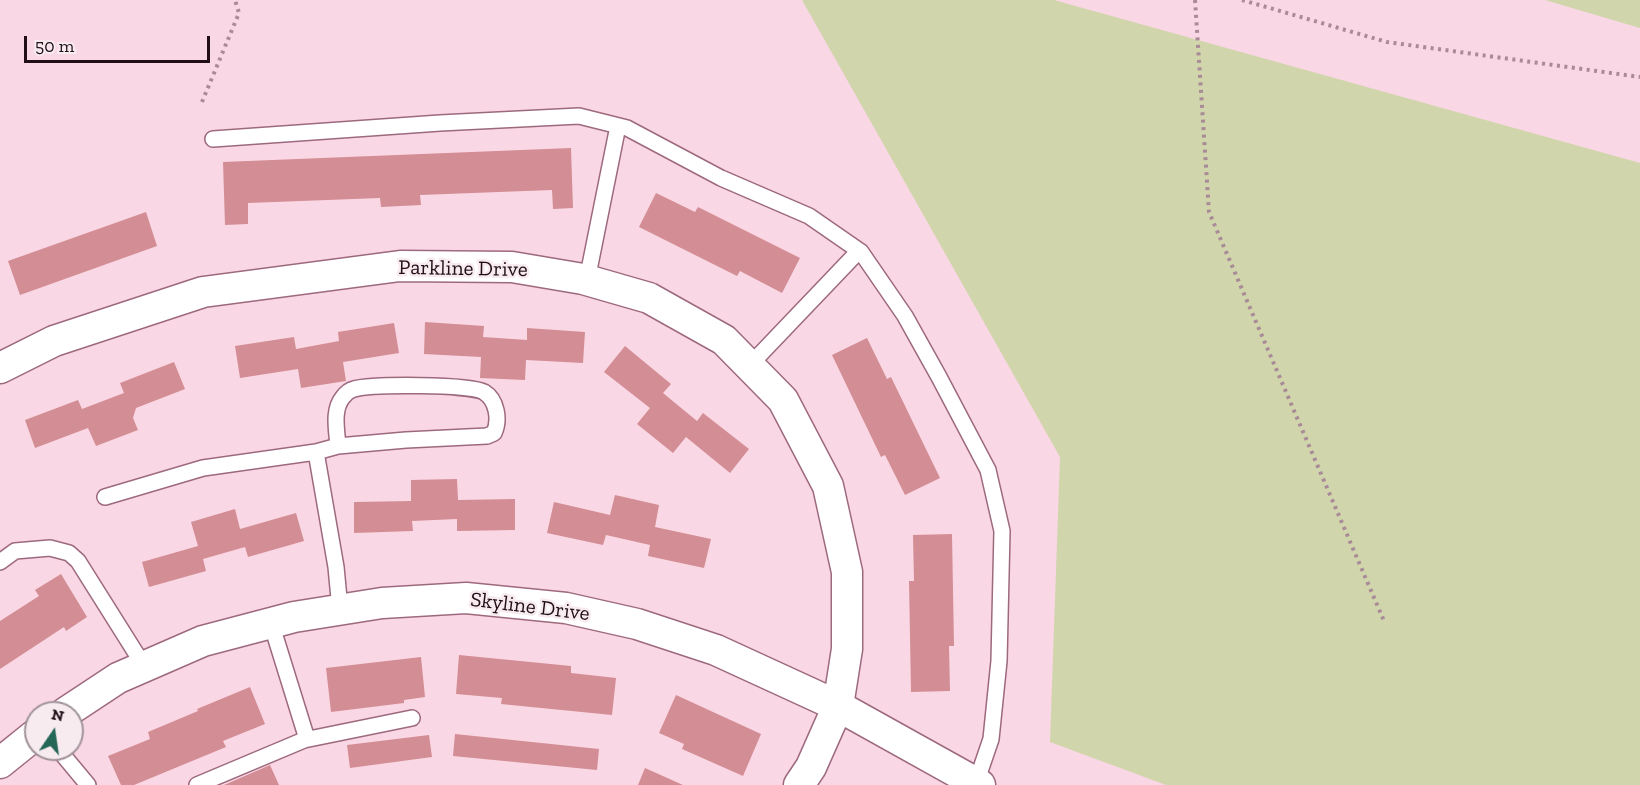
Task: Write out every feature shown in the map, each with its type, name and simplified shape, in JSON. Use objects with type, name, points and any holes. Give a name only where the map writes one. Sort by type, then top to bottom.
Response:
[{"type":"street","name":"Parkline Drive","points":[[0,368],[54,341],[202,292],[400,266],[512,267],[587,280],[649,298],[723,340],[783,400],[828,486],[847,572],[847,648],[838,706],[811,767],[799,785]]},
{"type":"street","name":"Skyline Drive","points":[[83,701],[118,678],[203,641],[294,617],[340,609],[382,603],[466,598],[566,608],[637,624],[716,650],[838,706],[978,784]]},
{"type":"street","points":[[0,763],[24,744]]},
{"type":"lane","points":[[213,139],[579,116],[627,128],[721,178],[809,216],[861,252],[905,316],[988,470],[1002,531],[999,661],[991,739],[978,784]]},
{"type":"lane","points":[[587,280],[618,126]]},
{"type":"lane","points":[[749,366],[854,256],[861,252]]},
{"type":"lane","points":[[105,497],[203,468],[316,452],[338,446],[487,436],[494,433],[497,427],[493,400],[482,391],[456,387],[376,386],[351,389],[341,398],[336,414],[338,446]]},
{"type":"lane","points":[[316,452],[336,567],[340,609]]},
{"type":"lane","points":[[0,562],[15,551],[50,548],[69,554],[78,561],[144,666]]},
{"type":"lane","points":[[271,623],[307,740]]},
{"type":"lane","points":[[197,785],[307,740],[412,718]]},
{"type":"lane","points":[[68,761],[88,785]]},
{"type":"path","points":[[202,102],[239,13],[235,0]]},
{"type":"path","points":[[1196,0],[1209,212],[1384,621]]},
{"type":"path","points":[[1242,0],[1387,42],[1640,77]]},
{"type":"green space","points":[[802,0],[1054,0],[1640,163],[1640,785],[1166,785],[1050,742],[1060,457]]},
{"type":"green space","points":[[1545,0],[1640,0],[1640,28]]},
{"type":"building","points":[[571,148],[573,208],[553,209],[552,190],[420,195],[421,205],[381,207],[380,198],[248,203],[248,224],[225,225],[223,162]]},
{"type":"building","points":[[656,193],[695,212],[698,207],[800,258],[782,293],[740,271],[737,276],[639,227]]},
{"type":"building","points":[[146,212],[157,246],[20,295],[8,261]]},
{"type":"building","points":[[425,322],[484,326],[483,337],[527,340],[527,328],[585,332],[583,363],[526,360],[525,380],[480,378],[481,357],[424,354]]},
{"type":"building","points":[[394,323],[399,353],[343,362],[346,381],[301,388],[298,369],[240,378],[235,346],[294,337],[296,349],[339,341],[338,332]]},
{"type":"building","points":[[867,338],[887,379],[891,377],[940,478],[905,495],[885,455],[881,457],[832,355]]},
{"type":"building","points":[[625,346],[671,384],[663,393],[697,421],[703,413],[749,449],[730,473],[686,437],[673,453],[637,424],[650,408],[604,372]]},
{"type":"building","points":[[174,362],[185,389],[136,408],[133,418],[138,430],[96,446],[88,428],[35,448],[25,420],[78,400],[82,409],[124,393],[120,383]]},
{"type":"building","points":[[457,479],[458,500],[515,499],[515,530],[457,531],[457,519],[412,521],[413,531],[354,533],[354,502],[411,501],[411,480]]},
{"type":"building","points":[[615,495],[659,505],[655,527],[711,539],[704,568],[648,556],[650,545],[606,535],[603,545],[547,533],[554,502],[610,515]]},
{"type":"building","points":[[235,509],[240,529],[296,513],[304,541],[248,557],[245,547],[203,559],[206,571],[149,587],[142,562],[198,546],[191,522]]},
{"type":"building","points":[[952,534],[954,646],[949,646],[950,691],[911,692],[909,581],[914,581],[913,535]]},
{"type":"building","points":[[61,574],[87,617],[66,631],[64,627],[0,669],[0,621],[39,596],[35,590]]},
{"type":"building","points":[[459,655],[571,666],[571,673],[616,678],[612,715],[501,704],[502,698],[456,694]]},
{"type":"building","points":[[421,657],[425,697],[404,700],[404,703],[331,712],[326,668]]},
{"type":"building","points":[[250,687],[265,724],[223,741],[226,747],[134,785],[121,785],[108,756],[150,739],[148,732]]},
{"type":"building","points":[[676,695],[761,734],[743,776],[682,749],[684,744],[659,733]]},
{"type":"building","points":[[455,734],[599,749],[597,770],[453,756]]},
{"type":"building","points":[[429,735],[432,757],[350,768],[347,745]]},
{"type":"building","points":[[270,765],[279,785],[224,785]]},
{"type":"building","points":[[645,768],[683,785],[638,785]]}]
